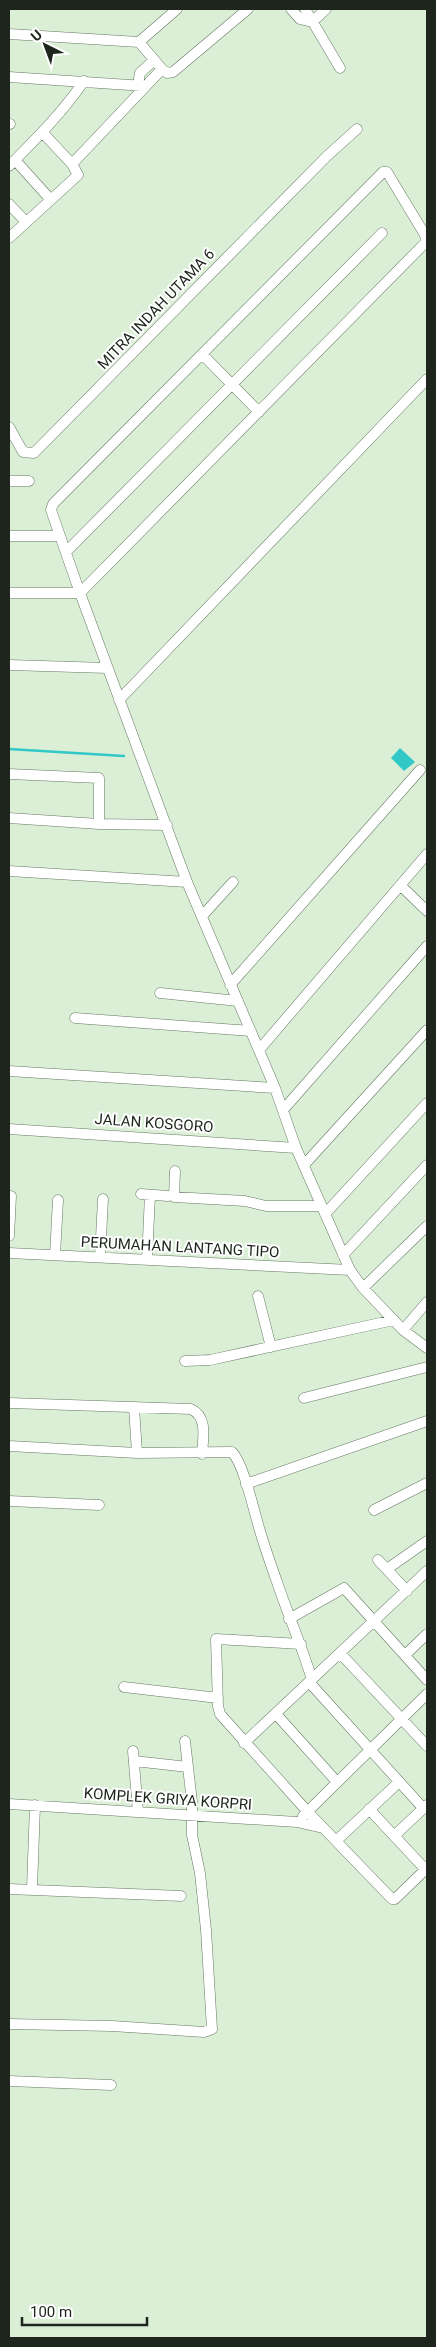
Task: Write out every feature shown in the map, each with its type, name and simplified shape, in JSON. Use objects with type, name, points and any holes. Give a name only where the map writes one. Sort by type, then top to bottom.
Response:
[{"type":"street","points":[[9,34],[139,42],[177,9]]},
{"type":"street","points":[[139,42],[162,69],[167,73],[173,72],[248,9]]},
{"type":"street","points":[[291,9],[307,21],[340,68]]},
{"type":"street","points":[[305,9],[307,21]]},
{"type":"street","points":[[307,21],[326,9]]},
{"type":"street","points":[[142,85],[140,73],[154,60]]},
{"type":"street","points":[[72,164],[142,85],[162,69]]},
{"type":"street","points":[[9,77],[142,85]]},
{"type":"street","points":[[51,200],[12,163],[43,133],[69,103],[79,81]]},
{"type":"street","name":"MITRA INDAH UTAMA 6","points":[[9,427],[23,452],[34,453],[326,156],[357,129]]},
{"type":"street","points":[[9,238],[78,175],[72,164],[43,133]]},
{"type":"street","points":[[9,593],[80,593],[426,242],[425,235],[387,172],[383,172],[202,354],[53,504],[51,510],[80,593],[119,700],[187,882],[203,915],[230,985],[275,1088],[296,1148],[323,1210],[350,1270],[363,1288],[403,1330],[427,1348]]},
{"type":"street","points":[[9,204],[26,222]]},
{"type":"street","points":[[66,552],[382,233]]},
{"type":"street","points":[[202,354],[259,412]]},
{"type":"street","points":[[119,700],[427,379]]},
{"type":"street","points":[[9,481],[28,481]]},
{"type":"street","points":[[9,536],[60,536]]},
{"type":"street","points":[[9,665],[108,668]]},
{"type":"street","points":[[230,985],[420,770]]},
{"type":"street","points":[[9,774],[99,778],[99,824]]},
{"type":"street","points":[[9,818],[99,824],[167,825]]},
{"type":"street","points":[[259,1050],[427,854]]},
{"type":"street","points":[[9,871],[187,882]]},
{"type":"street","points":[[203,915],[233,882]]},
{"type":"street","points":[[400,885],[427,911]]},
{"type":"street","points":[[283,1110],[427,946]]},
{"type":"street","points":[[160,993],[238,1001]]},
{"type":"street","points":[[75,1018],[251,1031]]},
{"type":"street","points":[[304,1165],[427,1030]]},
{"type":"street","points":[[9,1071],[275,1088]]},
{"type":"street","points":[[175,1171],[174,1197],[245,1201],[266,1206],[323,1210],[427,1103]]},
{"type":"street","name":"JALAN KOSGORO","points":[[9,1129],[296,1148]]},
{"type":"street","points":[[344,1256],[427,1164]]},
{"type":"street","points":[[147,1260],[145,1195],[168,1196]]},
{"type":"street","points":[[9,1236],[11,1196]]},
{"type":"street","points":[[100,1257],[103,1199]]},
{"type":"street","points":[[55,1255],[58,1200]]},
{"type":"street","points":[[363,1288],[427,1226]]},
{"type":"street","name":"PERUMAHAN LANTANG TIPO","points":[[9,1253],[350,1270]]},
{"type":"street","points":[[258,1296],[271,1347]]},
{"type":"street","points":[[403,1330],[427,1302]]},
{"type":"street","points":[[185,1361],[210,1360],[394,1320]]},
{"type":"street","points":[[304,1398],[427,1367]]},
{"type":"street","points":[[9,1403],[191,1408],[197,1411],[202,1422],[202,1454]]},
{"type":"street","points":[[134,1407],[137,1453]]},
{"type":"street","points":[[246,1484],[427,1421]]},
{"type":"street","points":[[9,1446],[137,1453],[202,1454],[232,1452],[236,1457],[246,1484],[289,1619],[300,1644],[310,1681],[399,1782],[425,1806],[394,1836]]},
{"type":"street","points":[[374,1510],[427,1483]]},
{"type":"street","points":[[9,1501],[99,1505]]},
{"type":"street","points":[[387,1569],[427,1541]]},
{"type":"street","points":[[378,1560],[407,1591]]},
{"type":"street","points":[[244,1743],[407,1591],[427,1570]]},
{"type":"street","points":[[289,1619],[342,1588],[347,1590],[427,1680]]},
{"type":"street","points":[[405,1655],[427,1634]]},
{"type":"street","points":[[300,1644],[216,1639],[220,1714],[307,1811],[394,1899],[427,1869],[369,1809]]},
{"type":"street","points":[[340,1653],[427,1746]]},
{"type":"street","points":[[124,1687],[218,1698]]},
{"type":"street","points":[[297,1822],[427,1694]]},
{"type":"street","points":[[276,1714],[337,1782]]},
{"type":"street","points":[[9,2024],[112,2026],[204,2032],[212,2029],[204,1912],[191,1817],[185,1740]]},
{"type":"street","points":[[138,1812],[134,1756],[188,1767]]},
{"type":"street","points":[[337,1840],[399,1782]]},
{"type":"street","name":"KOMPLEK GRIYA KORPRI","points":[[9,1804],[191,1817],[297,1822],[324,1828]]},
{"type":"street","points":[[32,1889],[35,1805]]},
{"type":"street","points":[[9,1889],[181,1896]]},
{"type":"street","points":[[9,2081],[111,2085]]},
{"type":"water","points":[[400,748],[415,762],[404,771],[391,758]]},
{"type":"waterway","points":[[9,749],[124,756]]}]
